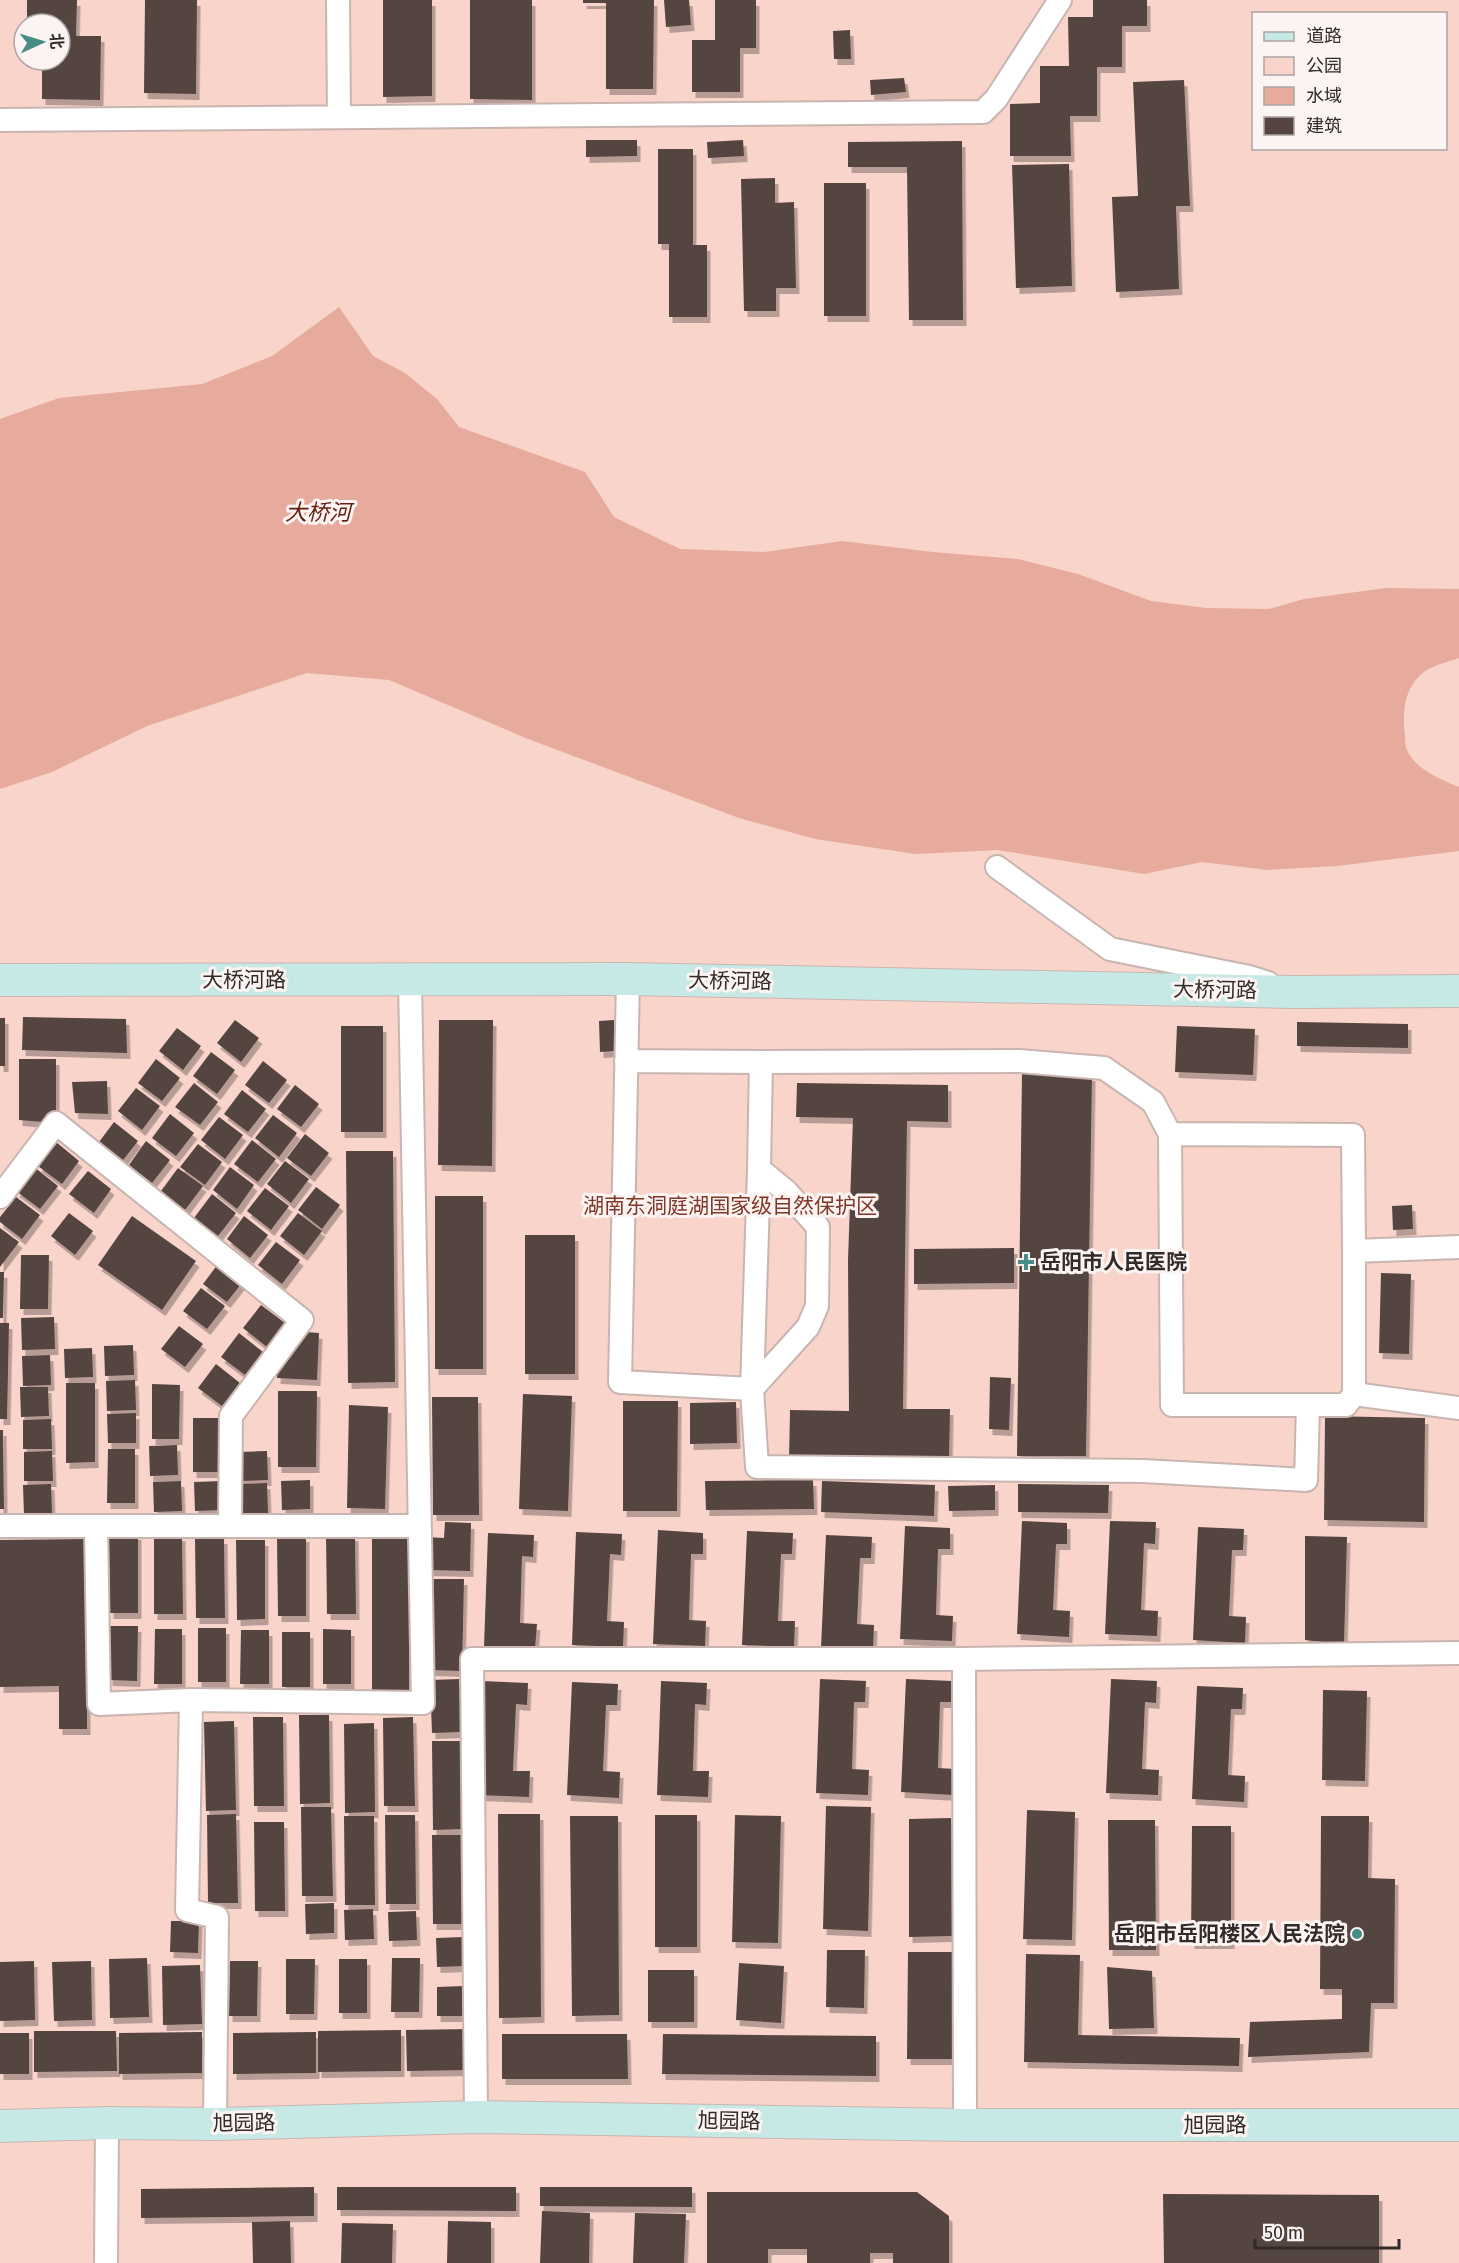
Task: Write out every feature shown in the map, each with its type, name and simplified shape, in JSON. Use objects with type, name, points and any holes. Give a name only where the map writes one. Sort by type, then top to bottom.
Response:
[{"type":"street","points":[[338,0],[339,117]]},
{"type":"street","points":[[0,120],[983,112],[996,99],[1060,0]]},
{"type":"street","points":[[997,867],[1110,950],[1249,977],[1292,992]]},
{"type":"street","points":[[628,979],[620,1382],[752,1389]]},
{"type":"street","name":"大桥河路","points":[[0,980],[628,979],[1292,992],[1459,991]]},
{"type":"street","points":[[96,1526],[99,1704],[191,1700],[423,1703],[410,980]]},
{"type":"street","points":[[626,1061],[1018,1061],[1104,1068],[1153,1102],[1170,1134],[1172,1405],[1346,1405],[1354,1394],[1353,1135],[1170,1134]]},
{"type":"street","points":[[761,1062],[752,1389],[757,1467],[1143,1471],[1306,1480],[1308,1405]]},
{"type":"street","points":[[0,1197],[56,1123],[302,1320],[231,1416],[230,1526]]},
{"type":"street","points":[[752,1389],[808,1327],[817,1306],[818,1227],[786,1191],[759,1169]]},
{"type":"street","points":[[1354,1251],[1459,1247]]},
{"type":"street","points":[[1354,1394],[1459,1408]]},
{"type":"street","points":[[0,1526],[419,1526]]},
{"type":"street","points":[[476,2117],[472,1659],[964,1659],[1459,1653]]},
{"type":"street","points":[[964,1659],[965,2125]]},
{"type":"street","points":[[191,1700],[187,1910],[217,1917],[215,2124]]},
{"type":"street","name":"旭园路","points":[[0,2126],[107,2123],[215,2124],[476,2117],[965,2125],[1459,2125]]},
{"type":"street","points":[[105,2263],[107,2123]]},
{"type":"green space","name":"湖南东洞庭湖国家级自然保护区","points":[[0,0],[1459,0],[1459,2263],[0,2263]]},
{"type":"water","name":"大桥河","points":[[339,307],[373,356],[405,373],[437,399],[459,427],[585,472],[614,517],[680,549],[764,552],[842,541],[1018,559],[1078,574],[1151,601],[1206,608],[1269,609],[1304,599],[1386,588],[1459,589],[1459,658],[1432,667],[1417,678],[1408,693],[1404,718],[1405,745],[1411,757],[1429,773],[1459,787],[1459,851],[1337,866],[1267,870],[1202,862],[1144,874],[998,850],[916,854],[815,839],[739,818],[528,739],[389,680],[307,673],[147,726],[52,772],[0,789],[0,419],[59,398],[202,384],[272,356]]},
{"type":"building","points":[[27,0],[77,0],[76,36],[101,36],[100,100],[42,99],[42,72],[72,72],[72,12],[27,12]]},
{"type":"building","points":[[145,0],[197,0],[196,94],[144,93]]},
{"type":"building","points":[[383,0],[432,0],[432,96],[383,97]]},
{"type":"building","points":[[470,0],[532,0],[532,100],[470,99]]},
{"type":"building","points":[[583,0],[654,0],[653,89],[606,89],[606,3],[583,3]]},
{"type":"building","points":[[664,0],[689,0],[691,25],[666,27]]},
{"type":"building","points":[[715,0],[756,0],[756,48],[740,48],[740,92],[692,92],[692,40],[715,40]]},
{"type":"building","points":[[1093,0],[1147,0],[1147,26],[1122,26],[1122,67],[1097,67],[1097,116],[1070,116],[1071,156],[1010,156],[1010,104],[1040,103],[1040,66],[1069,66],[1068,17],[1093,17]]},
{"type":"building","points":[[850,30],[851,59],[834,59],[833,31]]},
{"type":"building","points":[[904,78],[906,92],[871,95],[870,80]]},
{"type":"building","points":[[1184,80],[1190,206],[1176,206],[1179,289],[1116,292],[1112,197],[1138,196],[1133,82]]},
{"type":"building","points":[[586,140],[637,140],[637,156],[586,157]]},
{"type":"building","points":[[743,140],[744,156],[708,158],[707,142]]},
{"type":"building","points":[[962,141],[963,320],[909,320],[907,167],[848,167],[848,142]]},
{"type":"building","points":[[658,149],[693,149],[693,245],[707,245],[707,317],[669,317],[669,244],[658,244]]},
{"type":"building","points":[[1069,164],[1072,286],[1016,288],[1012,165]]},
{"type":"building","points":[[775,178],[775,203],[794,202],[796,288],[776,288],[776,311],[744,311],[741,179]]},
{"type":"building","points":[[824,183],[866,183],[866,316],[824,316]]},
{"type":"building","points":[[23,1017],[126,1019],[127,1053],[22,1050]]},
{"type":"building","points":[[0,1018],[5,1018],[5,1066],[0,1066]]},
{"type":"building","points":[[235,1020],[259,1038],[241,1062],[217,1043]]},
{"type":"building","points":[[439,1020],[493,1020],[492,1166],[438,1165]]},
{"type":"building","points":[[614,1020],[615,1051],[600,1052],[599,1021]]},
{"type":"building","points":[[1297,1022],[1408,1024],[1408,1048],[1297,1046]]},
{"type":"building","points":[[341,1026],[383,1026],[383,1132],[341,1132]]},
{"type":"building","points":[[1177,1026],[1255,1029],[1253,1075],[1175,1072]]},
{"type":"building","points":[[177,1028],[201,1046],[183,1070],[159,1051]]},
{"type":"building","points":[[211,1052],[235,1070],[217,1094],[193,1076]]},
{"type":"building","points":[[19,1059],[56,1059],[56,1123],[19,1120]]},
{"type":"building","points":[[156,1059],[180,1078],[162,1101],[138,1083]]},
{"type":"building","points":[[263,1061],[287,1080],[269,1103],[245,1085]]},
{"type":"building","points":[[1022,1072],[1092,1075],[1086,1456],[1017,1456]]},
{"type":"building","points":[[107,1081],[108,1114],[75,1113],[72,1082]]},
{"type":"building","points":[[194,1083],[218,1102],[200,1125],[175,1107]]},
{"type":"building","points":[[797,1083],[948,1085],[948,1122],[907,1121],[903,1409],[950,1409],[949,1462],[789,1460],[790,1410],[849,1411],[848,1260],[853,1118],[796,1117]]},
{"type":"building","points":[[295,1085],[319,1104],[301,1127],[277,1109]]},
{"type":"building","points":[[136,1088],[160,1106],[142,1130],[118,1111]]},
{"type":"building","points":[[242,1090],[266,1109],[248,1132],[224,1114]]},
{"type":"building","points":[[170,1114],[194,1133],[176,1156],[152,1138]]},
{"type":"building","points":[[273,1115],[297,1133],[279,1157],[255,1138]]},
{"type":"building","points":[[219,1117],[243,1135],[225,1159],[201,1140]]},
{"type":"building","points":[[114,1122],[138,1141],[120,1164],[96,1146]]},
{"type":"building","points":[[305,1134],[329,1153],[311,1176],[287,1158]]},
{"type":"building","points":[[252,1140],[276,1159],[258,1182],[234,1164]]},
{"type":"building","points":[[146,1141],[170,1160],[152,1183],[129,1165]]},
{"type":"building","points":[[56,1142],[79,1161],[62,1184],[38,1166]]},
{"type":"building","points":[[198,1144],[222,1162],[205,1185],[180,1167]]},
{"type":"building","points":[[346,1151],[393,1151],[395,1382],[348,1383]]},
{"type":"building","points":[[285,1161],[309,1179],[291,1203],[267,1184]]},
{"type":"building","points":[[34,1167],[58,1186],[40,1209],[16,1191]]},
{"type":"building","points":[[230,1167],[254,1185],[237,1209],[213,1190]]},
{"type":"building","points":[[178,1168],[203,1186],[185,1210],[161,1191]]},
{"type":"building","points":[[88,1171],[111,1189],[94,1213],[69,1194]]},
{"type":"building","points":[[316,1187],[340,1205],[322,1229],[298,1210]]},
{"type":"building","points":[[265,1188],[289,1206],[271,1230],[247,1211]]},
{"type":"building","points":[[212,1194],[236,1213],[218,1236],[194,1218]]},
{"type":"building","points":[[435,1196],[483,1196],[483,1369],[435,1369]]},
{"type":"building","points":[[16,1197],[40,1215],[22,1239],[0,1222],[0,1217]]},
{"type":"building","points":[[1412,1205],[1413,1229],[1393,1230],[1392,1206]]},
{"type":"building","points":[[69,1213],[93,1231],[75,1255],[51,1236]]},
{"type":"building","points":[[298,1213],[322,1231],[304,1255],[280,1236]]},
{"type":"building","points":[[132,1216],[196,1261],[162,1310],[98,1265]]},
{"type":"building","points":[[244,1216],[268,1235],[250,1258],[227,1239]]},
{"type":"building","points":[[0,1228],[19,1242],[0,1267]]},
{"type":"building","points":[[525,1235],[575,1235],[575,1374],[525,1374]]},
{"type":"building","points":[[276,1242],[300,1260],[282,1284],[258,1265]]},
{"type":"building","points":[[1014,1248],[1014,1283],[914,1284],[914,1249]]},
{"type":"building","points":[[21,1255],[49,1255],[48,1309],[20,1309]]},
{"type":"building","points":[[221,1260],[245,1279],[227,1302],[203,1284]]},
{"type":"building","points":[[0,1272],[4,1272],[3,1318],[0,1318]]},
{"type":"building","points":[[1381,1273],[1411,1274],[1409,1354],[1379,1353]]},
{"type":"building","points":[[201,1288],[225,1306],[207,1329],[183,1311]]},
{"type":"building","points":[[261,1305],[285,1323],[267,1347],[243,1328]]},
{"type":"building","points":[[54,1317],[55,1349],[22,1350],[21,1318]]},
{"type":"building","points":[[0,1323],[9,1323],[7,1419],[0,1419]]},
{"type":"building","points":[[179,1326],[203,1344],[185,1367],[161,1349]]},
{"type":"building","points":[[305,1332],[319,1333],[317,1380],[277,1378],[278,1363]]},
{"type":"building","points":[[239,1333],[263,1352],[245,1375],[221,1357]]},
{"type":"building","points":[[133,1345],[134,1375],[105,1376],[104,1346]]},
{"type":"building","points":[[92,1348],[93,1377],[65,1378],[64,1349]]},
{"type":"building","points":[[50,1355],[51,1385],[23,1386],[22,1356]]},
{"type":"building","points":[[216,1364],[240,1383],[222,1406],[198,1388]]},
{"type":"building","points":[[990,1377],[1011,1378],[1009,1430],[989,1429]]},
{"type":"building","points":[[135,1380],[136,1410],[107,1411],[106,1381]]},
{"type":"building","points":[[66,1383],[95,1383],[95,1462],[66,1463]]},
{"type":"building","points":[[152,1384],[180,1385],[179,1439],[152,1439]]},
{"type":"building","points":[[20,1387],[48,1387],[49,1416],[21,1417]]},
{"type":"building","points":[[278,1391],[317,1391],[316,1467],[278,1467]]},
{"type":"building","points":[[523,1394],[572,1396],[568,1511],[519,1509]]},
{"type":"building","points":[[432,1397],[478,1397],[479,1515],[433,1515]]},
{"type":"building","points":[[623,1401],[678,1401],[677,1511],[623,1511]]},
{"type":"building","points":[[736,1402],[737,1443],[690,1444],[690,1403]]},
{"type":"building","points":[[349,1405],[388,1407],[385,1509],[347,1508]]},
{"type":"building","points":[[136,1413],[136,1443],[108,1443],[107,1414]]},
{"type":"building","points":[[1325,1416],[1425,1418],[1424,1522],[1324,1520]]},
{"type":"building","points":[[193,1418],[221,1418],[221,1472],[193,1472]]},
{"type":"building","points":[[51,1419],[52,1449],[23,1449],[23,1420]]},
{"type":"building","points":[[0,1430],[3,1430],[4,1509],[0,1509]]},
{"type":"building","points":[[177,1445],[178,1475],[150,1476],[149,1446]]},
{"type":"building","points":[[108,1449],[135,1449],[135,1503],[107,1503]]},
{"type":"building","points":[[52,1451],[53,1481],[24,1481],[24,1452]]},
{"type":"building","points":[[267,1451],[268,1480],[239,1481],[238,1452]]},
{"type":"building","points":[[310,1480],[310,1509],[282,1510],[281,1481]]},
{"type":"building","points":[[813,1480],[814,1509],[706,1510],[705,1481]]},
{"type":"building","points":[[181,1481],[182,1511],[154,1512],[153,1482]]},
{"type":"building","points":[[222,1481],[223,1510],[195,1511],[194,1482]]},
{"type":"building","points":[[822,1481],[935,1485],[934,1516],[821,1512]]},
{"type":"building","points":[[267,1483],[268,1513],[240,1514],[239,1484]]},
{"type":"building","points":[[51,1484],[52,1514],[24,1515],[23,1485]]},
{"type":"building","points":[[1018,1484],[1109,1485],[1108,1513],[1018,1512]]},
{"type":"building","points":[[995,1485],[995,1510],[949,1511],[948,1486]]},
{"type":"building","points":[[1022,1521],[1067,1523],[1067,1544],[1056,1544],[1053,1610],[1070,1611],[1069,1637],[1017,1634]]},
{"type":"building","points":[[1110,1521],[1156,1522],[1155,1544],[1144,1543],[1141,1610],[1158,1611],[1157,1636],[1105,1634]]},
{"type":"building","points":[[445,1522],[471,1523],[470,1571],[426,1570],[427,1537],[444,1538]]},
{"type":"building","points":[[905,1526],[950,1528],[950,1549],[938,1549],[936,1615],[953,1616],[952,1641],[900,1639]]},
{"type":"building","points":[[1198,1527],[1244,1529],[1243,1550],[1232,1550],[1229,1616],[1246,1617],[1245,1643],[1193,1640]]},
{"type":"building","points":[[658,1530],[703,1533],[703,1554],[691,1554],[689,1620],[706,1621],[705,1646],[653,1644]]},
{"type":"building","points":[[747,1531],[793,1533],[792,1554],[781,1554],[778,1621],[795,1621],[794,1647],[742,1645]]},
{"type":"building","points":[[576,1532],[622,1534],[621,1555],[610,1554],[607,1621],[624,1622],[623,1647],[572,1645]]},
{"type":"building","points":[[488,1533],[534,1535],[533,1557],[522,1556],[520,1623],[537,1624],[535,1649],[484,1647]]},
{"type":"building","points":[[109,1534],[138,1534],[138,1613],[110,1613]]},
{"type":"building","points":[[154,1535],[182,1535],[183,1614],[154,1614]]},
{"type":"building","points":[[326,1535],[355,1535],[356,1614],[327,1614]]},
{"type":"building","points":[[826,1535],[872,1537],[871,1558],[860,1558],[857,1624],[874,1625],[873,1650],[821,1648]]},
{"type":"building","points":[[306,1536],[306,1616],[278,1616],[277,1537]]},
{"type":"building","points":[[1305,1536],[1347,1537],[1344,1644],[1305,1640]]},
{"type":"building","points":[[372,1537],[409,1537],[409,1696],[372,1696]]},
{"type":"building","points":[[195,1538],[224,1538],[225,1618],[196,1618]]},
{"type":"building","points":[[86,1539],[87,1729],[59,1729],[59,1686],[0,1687],[0,1540]]},
{"type":"building","points":[[236,1540],[265,1540],[265,1619],[237,1620]]},
{"type":"building","points":[[430,1579],[464,1579],[462,1671],[429,1670]]},
{"type":"building","points":[[109,1626],[138,1626],[137,1681],[109,1680]]},
{"type":"building","points":[[198,1628],[226,1628],[226,1682],[198,1682]]},
{"type":"building","points":[[155,1629],[182,1629],[182,1684],[154,1684]]},
{"type":"building","points":[[323,1629],[351,1630],[351,1684],[323,1684]]},
{"type":"building","points":[[241,1630],[269,1630],[269,1684],[240,1684]]},
{"type":"building","points":[[282,1632],[310,1632],[310,1687],[282,1687]]},
{"type":"building","points":[[459,1679],[461,1732],[432,1733],[430,1680]]},
{"type":"building","points":[[820,1679],[866,1681],[865,1702],[854,1702],[852,1769],[869,1770],[868,1795],[816,1793]]},
{"type":"building","points":[[906,1679],[952,1681],[951,1702],[940,1702],[938,1768],[955,1769],[953,1795],[901,1792]]},
{"type":"building","points":[[1111,1679],[1157,1681],[1156,1703],[1145,1702],[1142,1769],[1159,1770],[1158,1795],[1106,1793]]},
{"type":"building","points":[[482,1681],[528,1683],[527,1705],[516,1704],[513,1771],[530,1771],[529,1797],[477,1795]]},
{"type":"building","points":[[661,1681],[707,1683],[706,1705],[695,1704],[693,1771],[709,1771],[708,1797],[657,1795]]},
{"type":"building","points":[[572,1682],[618,1684],[617,1705],[606,1705],[603,1771],[620,1772],[619,1798],[567,1795]]},
{"type":"building","points":[[1197,1686],[1243,1688],[1242,1709],[1231,1709],[1228,1775],[1245,1776],[1244,1802],[1192,1799]]},
{"type":"building","points":[[1323,1690],[1367,1691],[1365,1781],[1322,1780]]},
{"type":"building","points":[[299,1715],[329,1715],[330,1803],[300,1804]]},
{"type":"building","points":[[253,1717],[283,1717],[284,1806],[254,1806]]},
{"type":"building","points":[[413,1717],[415,1806],[384,1806],[383,1718]]},
{"type":"building","points":[[234,1721],[236,1810],[206,1811],[204,1722]]},
{"type":"building","points":[[374,1723],[375,1812],[345,1813],[344,1724]]},
{"type":"building","points":[[432,1741],[461,1741],[463,1829],[433,1830]]},
{"type":"building","points":[[826,1806],[871,1807],[868,1931],[823,1929]]},
{"type":"building","points":[[301,1807],[331,1807],[333,1896],[302,1896]]},
{"type":"building","points":[[1027,1810],[1075,1812],[1072,1940],[1023,1939]]},
{"type":"building","points":[[236,1814],[238,1903],[208,1903],[207,1815]]},
{"type":"building","points":[[498,1814],[540,1814],[541,2017],[499,2018]]},
{"type":"building","points":[[385,1815],[415,1815],[416,1904],[386,1904]]},
{"type":"building","points":[[655,1815],[697,1815],[697,1947],[655,1947]]},
{"type":"building","points":[[735,1815],[781,1816],[778,1943],[732,1942]]},
{"type":"building","points":[[344,1816],[374,1816],[375,1905],[345,1905]]},
{"type":"building","points":[[570,1816],[618,1816],[619,2015],[572,2016]]},
{"type":"building","name":"岳阳市岳阳楼区人民法院","points":[[1321,1816],[1369,1816],[1368,1878],[1395,1879],[1394,2003],[1371,2003],[1369,2052],[1248,2057],[1250,2022],[1342,2019],[1342,1989],[1320,1989]]},
{"type":"building","points":[[951,1818],[952,1936],[909,1937],[909,1819]]},
{"type":"building","points":[[1108,1820],[1155,1820],[1156,1950],[1109,1950]]},
{"type":"building","points":[[254,1822],[284,1822],[285,1911],[255,1911]]},
{"type":"building","points":[[1192,1826],[1231,1826],[1231,1943],[1191,1943]]},
{"type":"building","points":[[432,1835],[462,1835],[463,1924],[433,1924]]},
{"type":"building","points":[[334,1903],[334,1933],[306,1934],[305,1904]]},
{"type":"building","points":[[373,1909],[374,1939],[345,1940],[344,1910]]},
{"type":"building","points":[[416,1911],[417,1940],[389,1941],[388,1912]]},
{"type":"building","points":[[171,1921],[199,1921],[198,1953],[170,1952]]},
{"type":"building","points":[[464,1937],[465,1966],[437,1967],[436,1938]]},
{"type":"building","points":[[827,1950],[865,1950],[864,2008],[826,2007]]},
{"type":"building","points":[[908,1952],[953,1952],[952,2059],[907,2059]]},
{"type":"building","points":[[1026,1954],[1080,1955],[1078,2035],[1240,2038],[1239,2066],[1024,2062]]},
{"type":"building","points":[[147,1958],[149,2017],[110,2018],[109,1959]]},
{"type":"building","points":[[392,1958],[420,1958],[419,2012],[391,2012]]},
{"type":"building","points":[[286,1959],[315,1959],[314,2014],[286,2014]]},
{"type":"building","points":[[339,1959],[367,1959],[367,2013],[339,2013]]},
{"type":"building","points":[[34,1961],[35,2020],[0,2021],[0,1962]]},
{"type":"building","points":[[91,1961],[92,2020],[54,2021],[52,1962]]},
{"type":"building","points":[[230,1961],[258,1961],[257,2016],[229,2016]]},
{"type":"building","points":[[739,1963],[784,1966],[781,2023],[736,2020]]},
{"type":"building","points":[[200,1965],[202,2024],[163,2025],[162,1966]]},
{"type":"building","points":[[1107,1967],[1152,1971],[1154,2028],[1109,2029]]},
{"type":"building","points":[[648,1970],[694,1970],[694,2022],[648,2022]]},
{"type":"building","points":[[465,1986],[466,2016],[437,2016],[437,1987]]},
{"type":"building","points":[[470,2029],[471,2070],[407,2071],[406,2030]]},
{"type":"building","points":[[401,2030],[401,2071],[318,2072],[318,2031]]},
{"type":"building","points":[[34,2031],[116,2031],[117,2071],[34,2072]]},
{"type":"building","points":[[202,2032],[202,2073],[119,2074],[119,2033]]},
{"type":"building","points":[[316,2032],[316,2073],[233,2074],[233,2033]]},
{"type":"building","points":[[0,2033],[29,2033],[29,2074],[0,2074]]},
{"type":"building","points":[[502,2034],[627,2034],[628,2079],[502,2079]]},
{"type":"building","points":[[663,2034],[876,2036],[876,2076],[662,2074]]},
{"type":"building","points":[[314,2187],[314,2216],[141,2218],[141,2189]]},
{"type":"building","points":[[337,2187],[516,2187],[516,2211],[337,2210]]},
{"type":"building","points":[[540,2187],[692,2187],[692,2207],[540,2206]]},
{"type":"building","points":[[707,2192],[917,2192],[949,2216],[949,2263],[893,2263],[893,2253],[870,2253],[870,2263],[807,2263],[807,2249],[768,2249],[768,2263],[707,2263]]},
{"type":"building","points":[[1163,2194],[1379,2195],[1379,2263],[1164,2263]]},
{"type":"building","points":[[542,2211],[590,2213],[589,2263],[540,2263]]},
{"type":"building","points":[[635,2213],[686,2214],[684,2263],[633,2263]]},
{"type":"building","points":[[290,2221],[291,2263],[253,2263],[252,2222]]},
{"type":"building","points":[[448,2221],[491,2222],[491,2263],[447,2263]]},
{"type":"building","points":[[342,2223],[393,2224],[392,2263],[341,2263]]},
{"type":"place","name":"岳阳市人民医院","points":[[1026,1262]]},
{"type":"place","name":"岳阳市岳阳楼区人民法院","points":[[1357,1934]]}]
